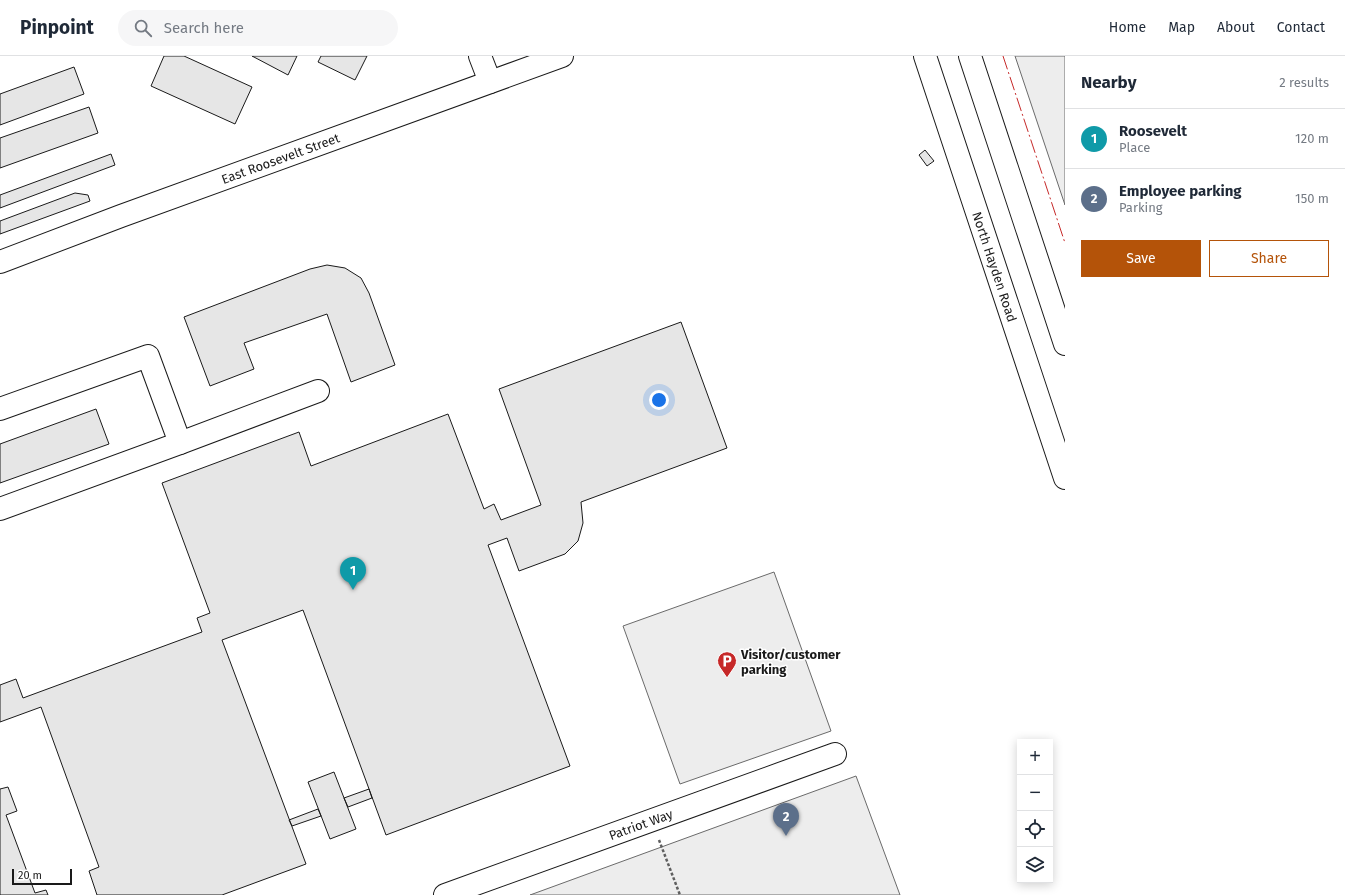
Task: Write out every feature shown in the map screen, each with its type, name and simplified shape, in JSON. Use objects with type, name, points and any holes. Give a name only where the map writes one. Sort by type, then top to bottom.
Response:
[{"type":"main road","points":[[480,56],[490,82]]},
{"type":"main road","name":"East Roosevelt Street","points":[[0,262],[562,56]]},
{"type":"main road","name":"North Hayden Road","points":[[925,56],[1065,478]]},
{"type":"main road","points":[[970,56],[1065,344]]},
{"type":"main road","points":[[0,408],[148,356],[180,442]]},
{"type":"main road","points":[[0,509],[318,391]]},
{"type":"main road","name":"Patriot Way","points":[[445,895],[835,754]]},
{"type":"path","points":[[659,840],[680,895]]},
{"type":"shaded area","points":[[1015,56],[1065,56],[1065,205]]},
{"type":"shaded area","name":"Visitor/customer parking","points":[[774,572],[831,731],[680,784],[623,626]]},
{"type":"shaded area","points":[[856,776],[900,895],[530,895]]},
{"type":"building","points":[[164,56],[184,56],[252,87],[235,124],[151,86]]},
{"type":"building","points":[[252,56],[297,56],[288,75]]},
{"type":"building","points":[[321,56],[367,56],[355,80],[318,62]]},
{"type":"building","points":[[74,67],[84,94],[0,125],[0,94]]},
{"type":"building","points":[[89,107],[98,133],[0,168],[0,138]]},
{"type":"building","points":[[925,150],[934,161],[927,166],[919,155]]},
{"type":"building","points":[[111,154],[115,165],[0,208],[0,195]]},
{"type":"building","points":[[75,193],[88,195],[90,201],[0,234],[0,221]]},
{"type":"building","points":[[327,265],[345,268],[361,278],[369,293],[395,365],[351,382],[327,314],[244,343],[254,369],[210,386],[184,317],[310,269]]},
{"type":"building","points":[[681,322],[727,448],[581,502],[583,523],[578,541],[565,554],[519,571],[507,538],[488,545],[570,766],[386,835],[303,610],[222,640],[306,864],[222,895],[97,895],[89,871],[99,867],[41,707],[0,722],[0,685],[16,679],[23,698],[202,632],[197,618],[210,613],[162,483],[299,432],[311,466],[448,414],[484,509],[494,504],[501,520],[541,505],[499,389]]},
{"type":"building","points":[[96,409],[109,444],[0,483],[0,444]]},
{"type":"building","points":[[334,772],[356,829],[330,839],[308,782]]},
{"type":"building","points":[[8,787],[17,811],[6,815],[35,893],[46,890],[48,895],[0,895],[0,789]]},
{"type":"building","points":[[369,789],[372,798],[348,807],[344,798]]},
{"type":"building","points":[[318,809],[321,816],[292,826],[289,820]]},
{"type":"power","points":[[1003,56],[1065,243]]},
{"type":"place","name":"Roosevelt","points":[[353,590]]},
{"type":"place","name":"Visitor/customer parking","points":[[727,678]]},
{"type":"place","name":"Employee parking","points":[[786,836]]}]
